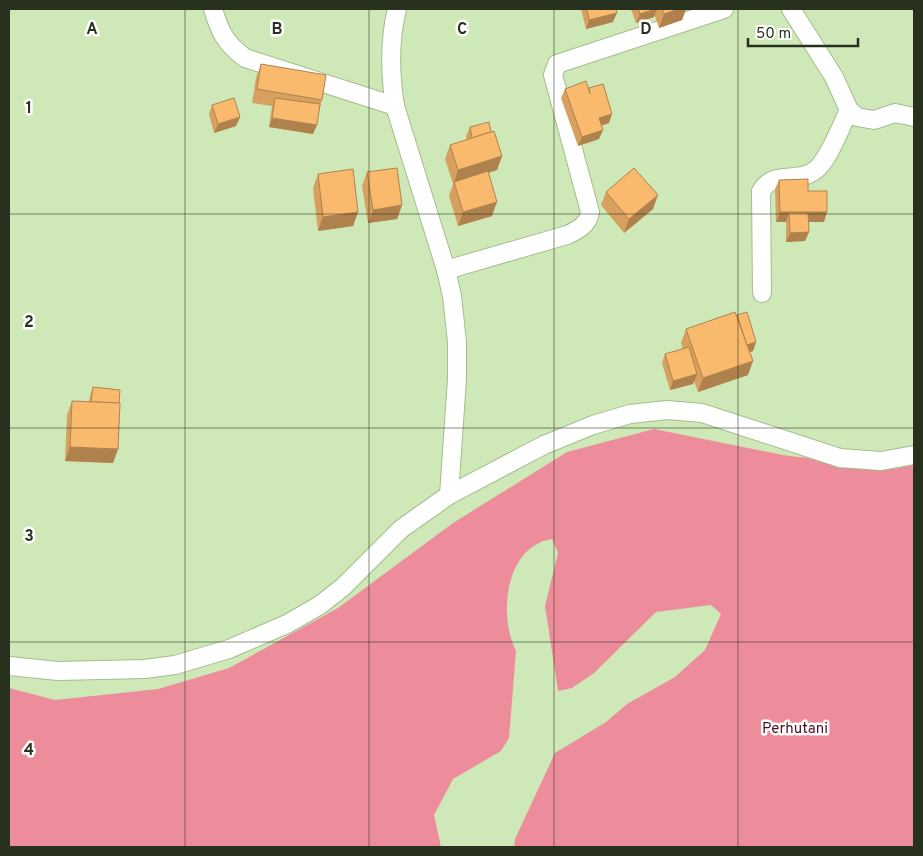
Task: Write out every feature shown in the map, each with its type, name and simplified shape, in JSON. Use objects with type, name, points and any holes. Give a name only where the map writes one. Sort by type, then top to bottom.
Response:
[{"type":"street","points":[[213,9],[220,33],[232,48],[245,58],[395,106]]},
{"type":"street","points":[[397,9],[391,49],[391,82],[395,106],[446,270],[458,342],[449,494]]},
{"type":"street","points":[[446,270],[567,234],[583,226],[589,219],[590,212],[553,75],[557,64],[724,9]]},
{"type":"street","points":[[791,9],[834,77],[849,110],[857,117],[866,120],[895,112],[914,118]]},
{"type":"street","points":[[762,293],[761,191],[771,180],[805,175],[817,168],[849,110]]},
{"type":"street","points":[[9,666],[58,671],[144,669],[175,665],[228,649],[287,624],[320,605],[343,587],[401,529],[449,494],[536,449],[593,426],[630,414],[667,410],[702,414],[840,458],[881,461],[914,455]]},
{"type":"green space","name":"Perhutani","points":[[654,429],[783,455],[893,469],[914,465],[914,847],[514,847],[515,839],[555,753],[606,722],[627,704],[675,677],[705,650],[721,614],[711,605],[656,612],[594,673],[572,688],[558,691],[545,606],[558,553],[552,539],[536,544],[524,555],[515,568],[510,584],[507,620],[510,636],[516,651],[509,738],[501,751],[453,779],[434,815],[441,847],[9,847],[9,688],[55,700],[158,689],[229,668],[338,608],[453,523],[567,452]]},
{"type":"building","points":[[587,9],[616,9],[617,13],[589,20]]},
{"type":"building","points":[[638,9],[656,9],[640,14]]},
{"type":"building","points":[[662,9],[679,9],[664,14]]},
{"type":"building","points":[[261,64],[326,75],[322,100],[257,89]]},
{"type":"building","points":[[586,81],[590,94],[589,88],[603,84],[612,114],[599,118],[603,130],[582,137],[565,89]]},
{"type":"building","points":[[234,98],[240,117],[218,124],[212,105]]},
{"type":"building","points":[[275,98],[320,104],[317,125],[272,118]]},
{"type":"building","points":[[489,122],[491,132],[472,138],[470,127]]},
{"type":"building","points":[[494,131],[502,156],[458,170],[450,145]]},
{"type":"building","points":[[397,168],[402,205],[373,210],[367,172]]},
{"type":"building","points":[[634,168],[658,195],[629,219],[606,192]]},
{"type":"building","points":[[353,169],[358,212],[323,217],[318,174]]},
{"type":"building","points":[[488,171],[497,202],[463,212],[454,182]]},
{"type":"building","points":[[808,179],[808,191],[827,191],[827,212],[780,212],[779,180]]},
{"type":"building","points":[[789,213],[808,213],[809,232],[790,233]]},
{"type":"building","points":[[735,312],[753,361],[703,378],[686,329]]},
{"type":"building","points":[[747,312],[756,342],[747,345],[737,315]]},
{"type":"building","points":[[689,347],[697,374],[673,381],[665,354]]},
{"type":"building","points":[[93,387],[120,390],[119,403],[91,402]]},
{"type":"building","points":[[72,401],[120,403],[118,449],[70,447]]}]
